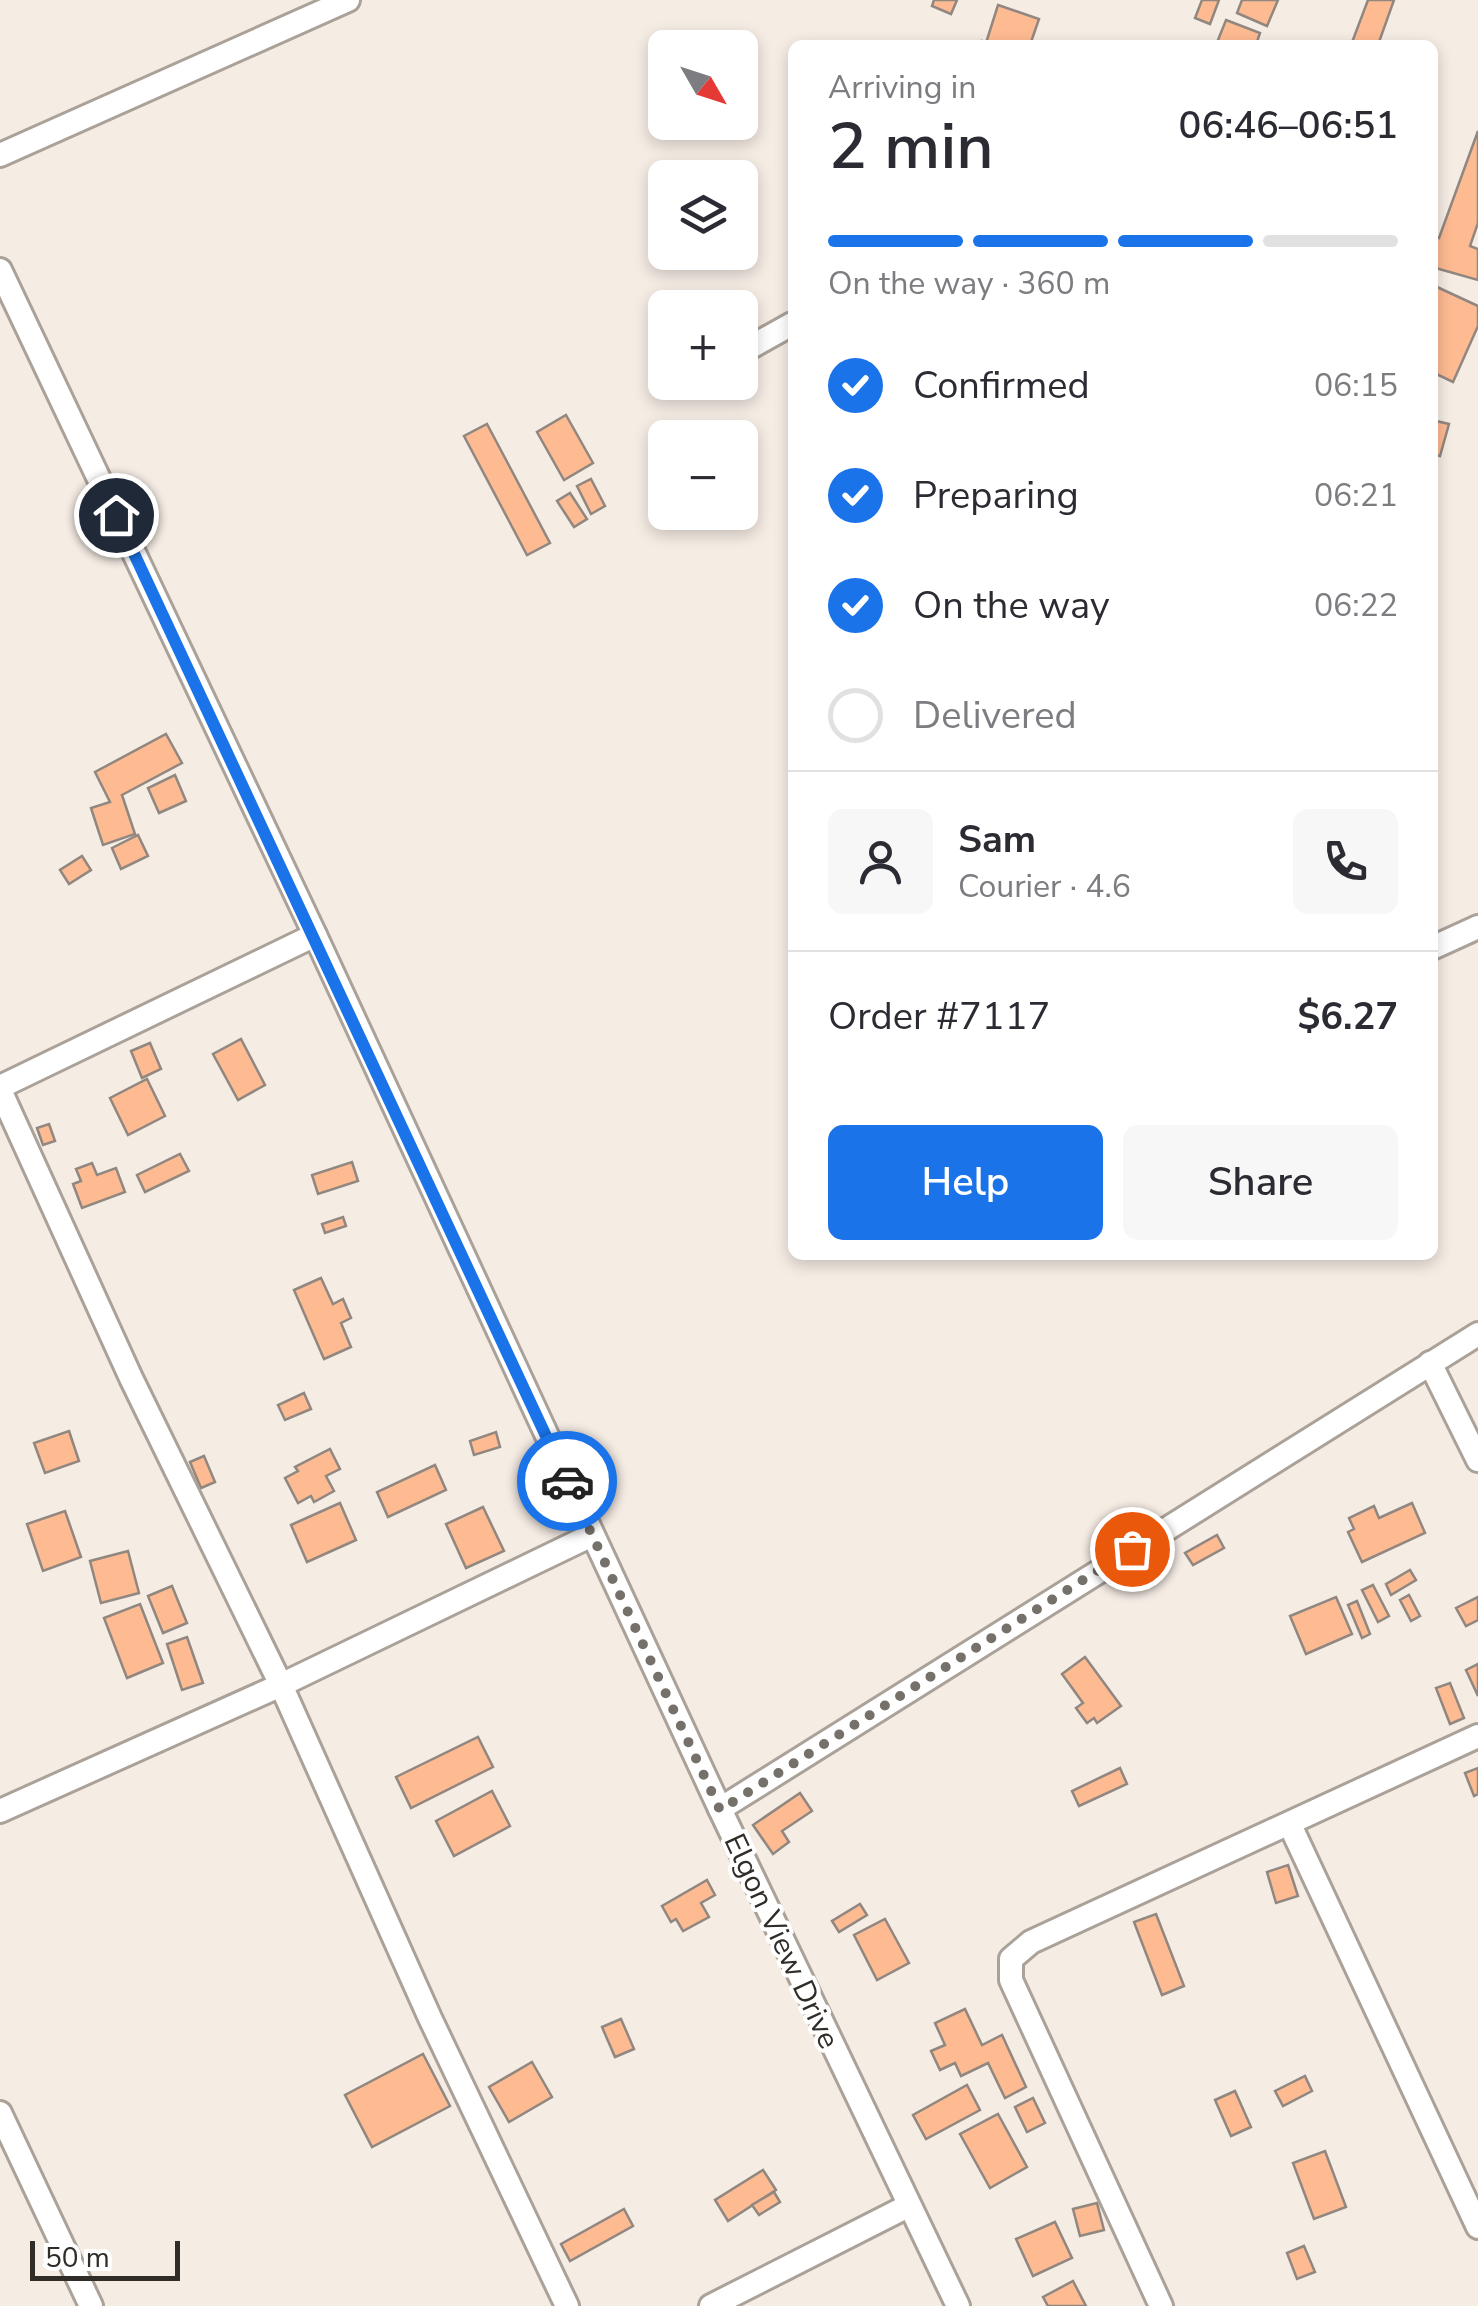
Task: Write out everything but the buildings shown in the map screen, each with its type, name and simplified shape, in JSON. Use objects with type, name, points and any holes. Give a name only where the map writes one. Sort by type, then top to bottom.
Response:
[{"type":"street","points":[[0,155],[348,0]]},
{"type":"street","name":"Elgon View Drive","points":[[0,270],[315,935],[720,1810],[958,2306]]},
{"type":"street","points":[[758,343],[788,326]]},
{"type":"street","points":[[1438,945],[1478,927]]},
{"type":"street","points":[[315,935],[0,1088],[132,1378],[281,1685],[430,2018],[568,2306]]},
{"type":"street","points":[[720,1810],[1478,1334]]},
{"type":"street","points":[[1430,1363],[1478,1460]]},
{"type":"street","points":[[0,1811],[281,1685],[592,1535]]},
{"type":"street","points":[[1161,2306],[1011,1980],[1010,1959],[1031,1942],[1478,1736]]},
{"type":"street","points":[[1290,1825],[1478,2227]]},
{"type":"street","points":[[0,2113],[91,2306]]},
{"type":"street","points":[[711,2306],[908,2206]]},
{"type":"way so far","points":[[567,1481],[720,1810],[1132,1549]]},
{"type":"route","points":[[116,515],[567,1481]]}]
